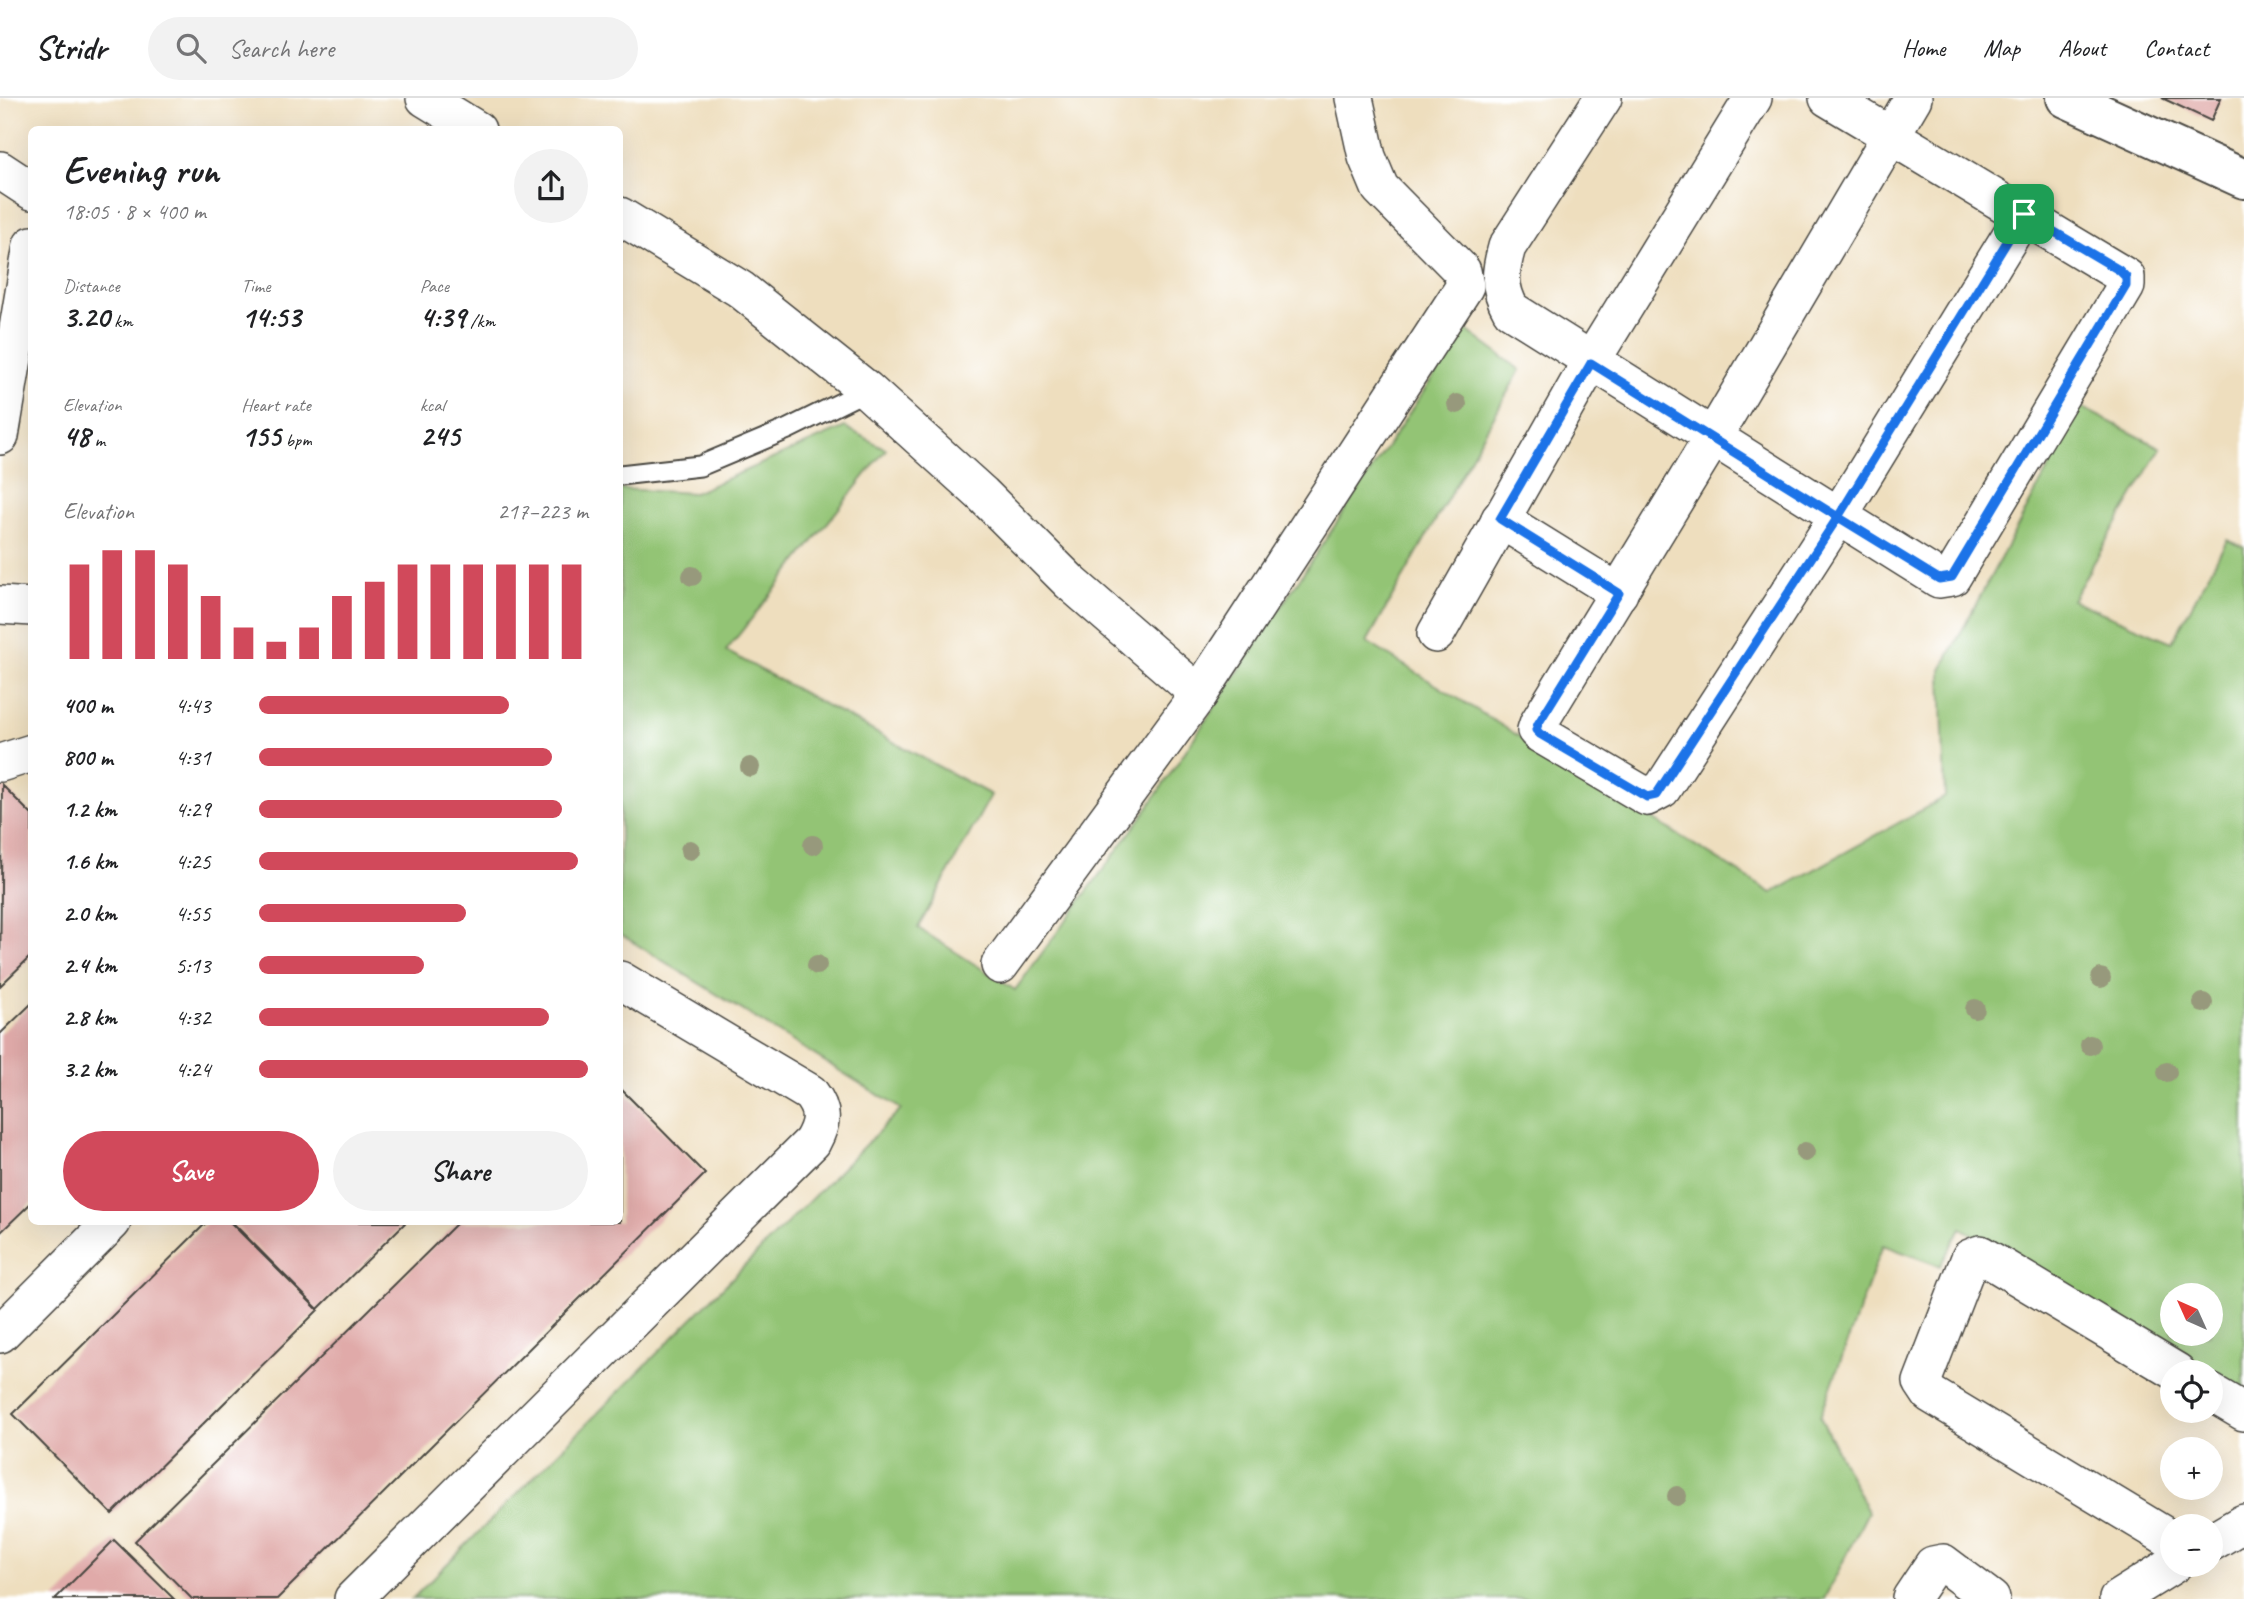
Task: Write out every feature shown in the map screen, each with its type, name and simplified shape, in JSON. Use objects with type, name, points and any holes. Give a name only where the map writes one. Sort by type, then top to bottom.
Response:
[{"type":"main road","points":[[2066,98],[2244,179]]},
{"type":"street","points":[[425,98],[470,126]]},
{"type":"street","points":[[1000,965],[1199,694],[1465,286],[1462,271],[1380,188],[1367,157],[1354,98]]},
{"type":"street","points":[[1436,634],[1591,363],[1752,98]]},
{"type":"street","points":[[1590,103],[1507,247],[1500,272],[1502,294],[1511,310],[1591,363],[1939,579],[1952,577],[2126,286],[2126,277],[2119,270],[1828,98]]},
{"type":"street","points":[[1913,98],[1536,730],[1647,797],[1662,789],[1838,517],[2024,214]]},
{"type":"street","points":[[0,170],[28,188]]},
{"type":"street","points":[[623,218],[740,289],[867,390],[982,494],[1070,582],[1199,694]]},
{"type":"street","points":[[0,436],[28,269]]},
{"type":"street","points":[[1500,519],[1619,593]]},
{"type":"street","points":[[0,605],[28,607]]},
{"type":"street","points":[[0,762],[28,754]]},
{"type":"street","points":[[353,1599],[812,1142],[819,1129],[823,1117],[819,1105],[810,1093],[623,982]]},
{"type":"street","points":[[0,1334],[109,1225]]},
{"type":"street","points":[[2160,1361],[1980,1254],[1970,1258],[1922,1382],[1930,1394],[2160,1533]]},
{"type":"street","points":[[2223,1399],[2244,1412]]},
{"type":"street","points":[[2223,1535],[2244,1523]]},
{"type":"street","points":[[1911,1598],[1933,1565],[1943,1563],[1991,1599]]},
{"type":"street","points":[[2118,1599],[2160,1573]]},
{"type":"lane","points":[[623,475],[700,466],[788,429],[867,390]]},
{"type":"green space","points":[[1465,329],[1520,370],[1367,642],[1772,893],[1945,797],[1941,670],[2081,407],[2161,448],[2072,600],[2172,642],[2227,540],[2244,547],[2244,1395],[2223,1383],[2223,1360],[2185,1360],[2161,1346],[2223,1346],[2223,1283],[2160,1283],[2160,1345],[1961,1228],[1940,1266],[1883,1245],[1820,1417],[1868,1512],[1824,1599],[412,1599],[901,1109],[623,936],[623,489],[694,493],[845,427],[886,449],[726,651],[991,795],[918,928],[1015,990],[1143,815]]},
{"type":"building","points":[[2162,98],[2221,98],[2211,121]]},
{"type":"building","points":[[2,785],[28,811],[28,959],[0,986]]},
{"type":"building","points":[[28,1007],[28,1206],[0,1233],[0,1034]]},
{"type":"building","points":[[623,1091],[705,1174],[277,1599],[192,1599],[135,1541],[455,1225],[623,1225]]},
{"type":"building","points":[[204,1225],[233,1225],[318,1310],[112,1514],[13,1414]]},
{"type":"building","points":[[235,1225],[403,1225],[318,1309]]},
{"type":"building","points":[[114,1540],[174,1599],[55,1599]]},
{"type":"route","points":[[2024,214],[1838,517],[1591,363],[1500,519],[1619,593],[1538,724],[1536,730],[1540,734],[1647,797],[1656,795],[1838,517],[1939,579],[1952,577],[2126,286],[2126,277],[2119,270],[2024,214]]}]
